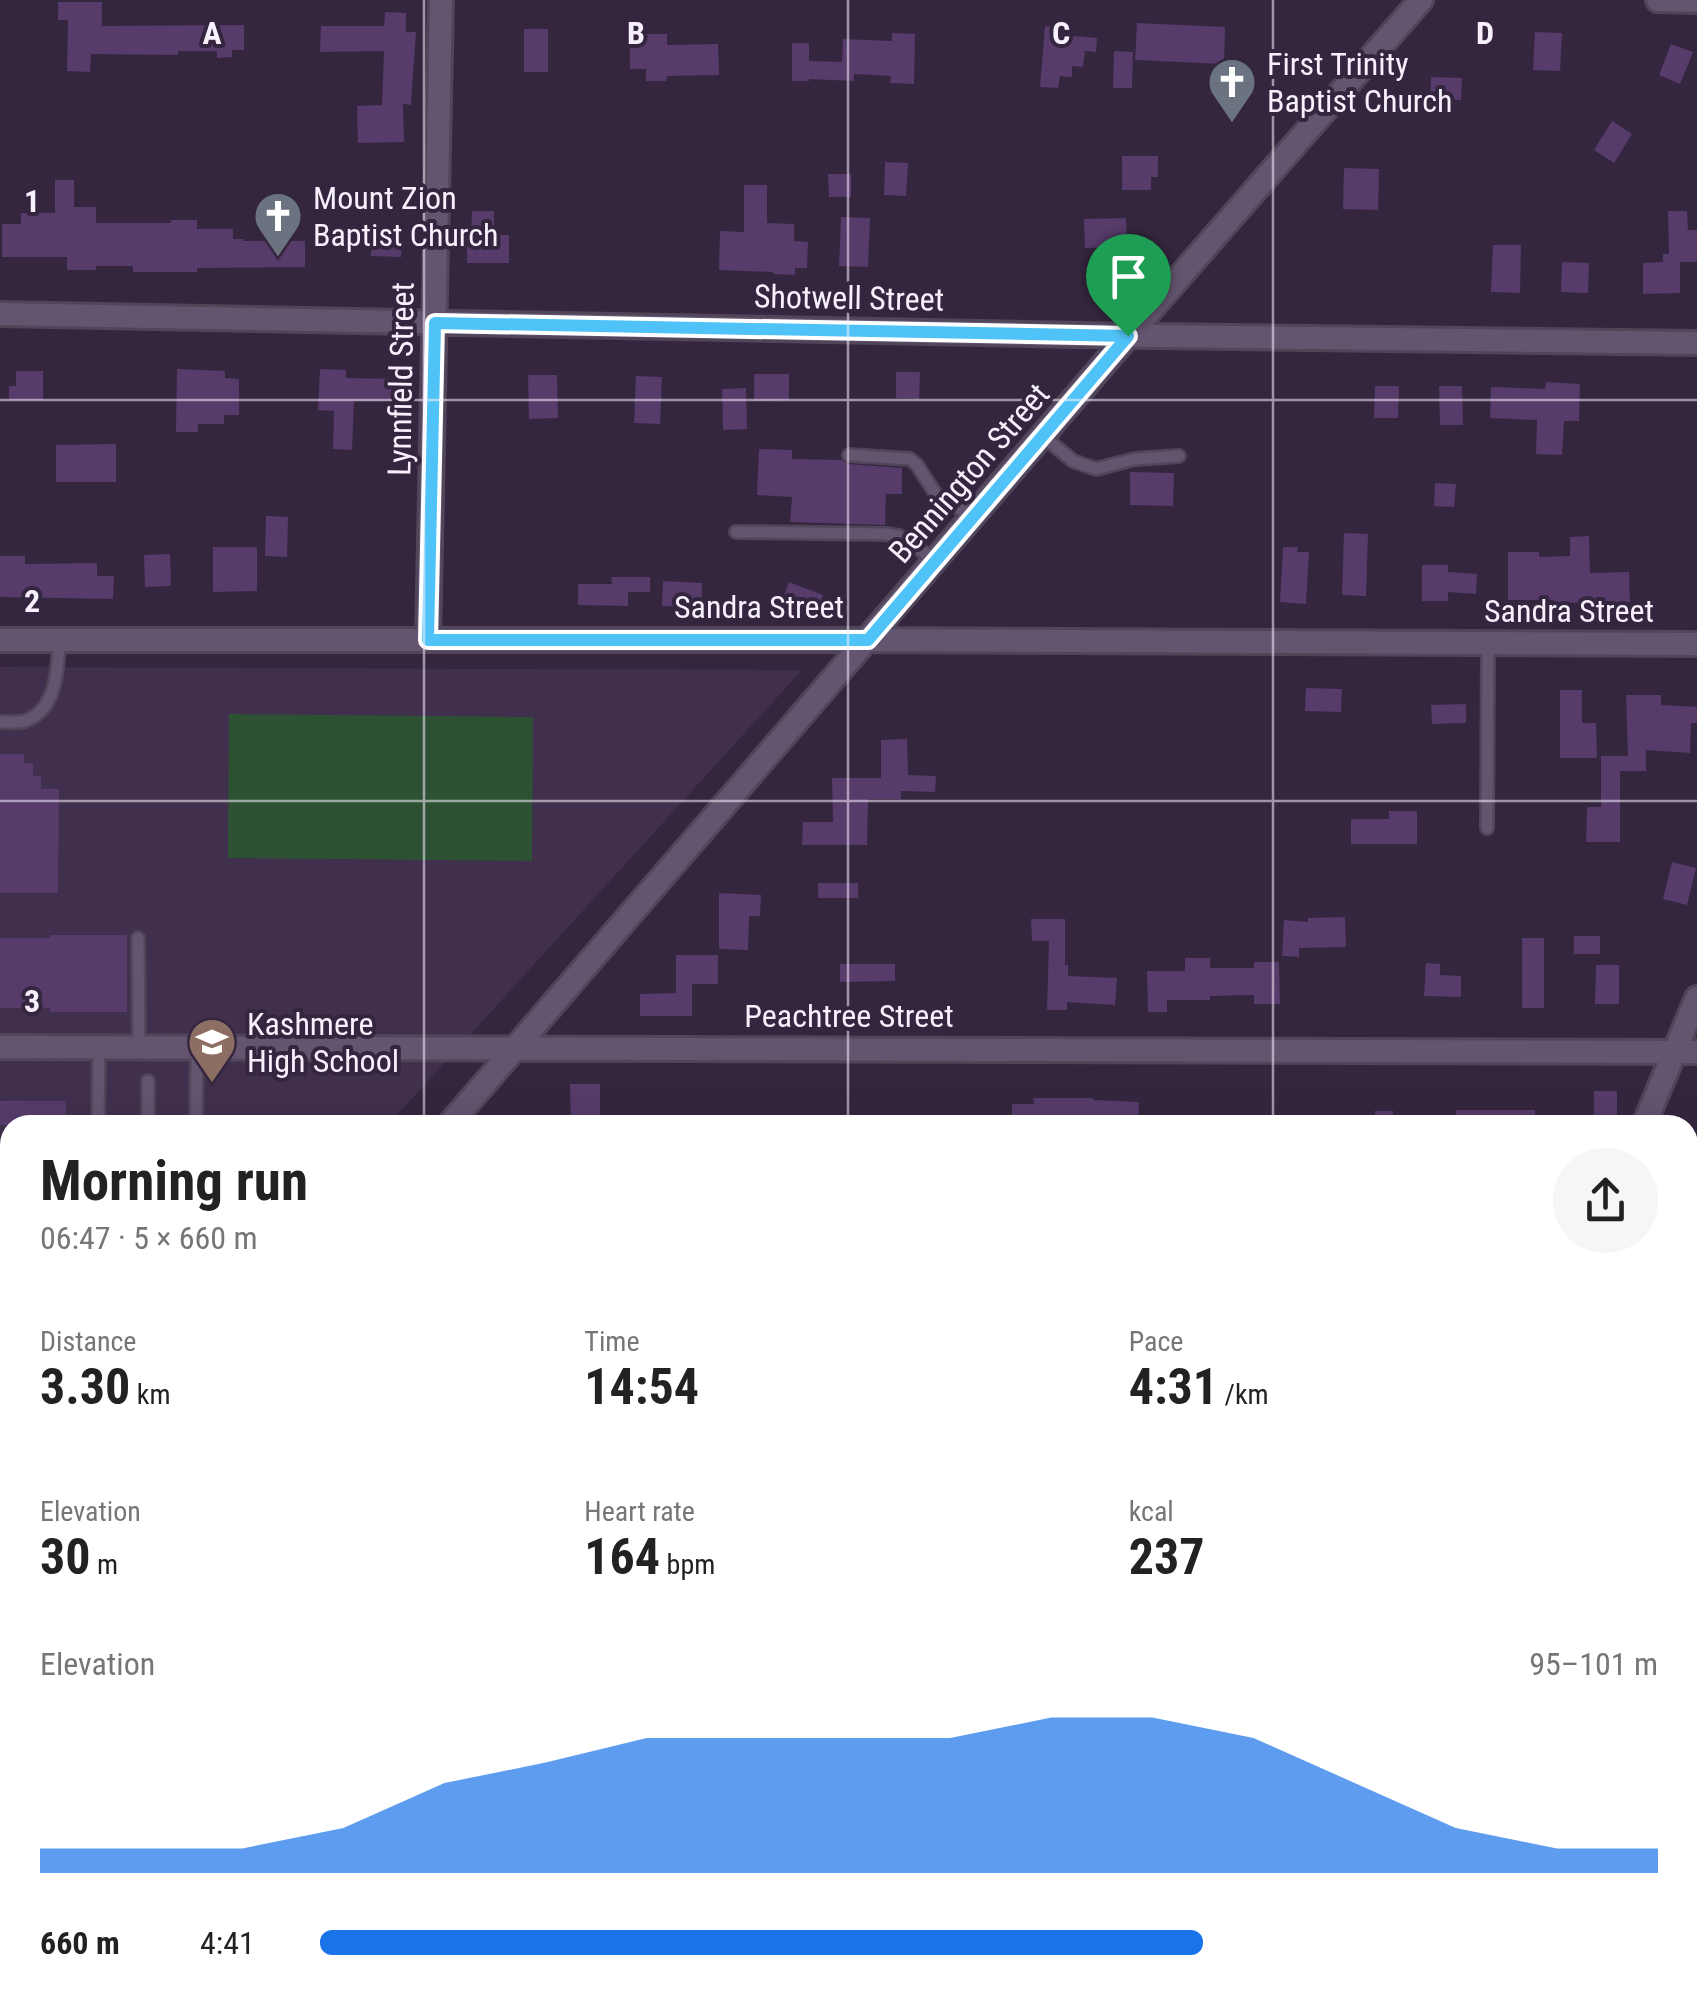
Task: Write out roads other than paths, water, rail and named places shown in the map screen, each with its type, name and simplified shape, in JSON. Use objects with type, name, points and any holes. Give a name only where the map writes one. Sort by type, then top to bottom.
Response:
[{"type":"street","name":"Lynnfield Street","points":[[428,640],[441,0]]},
{"type":"street","name":"Bennington Street","points":[[458,1115],[1421,0]]},
{"type":"street","points":[[1658,0],[1697,0]]},
{"type":"street","name":"Shotwell Street","points":[[0,314],[1697,344]]},
{"type":"street","name":"Sandra Street","points":[[0,640],[1697,644]]},
{"type":"street","points":[[1650,1115],[1686,1052],[1697,998]]},
{"type":"street","name":"Peachtree Street","points":[[0,1047],[1686,1052]]},
{"type":"lane","points":[[1043,436],[1073,461],[1096,469],[1179,456]]},
{"type":"lane","points":[[849,456],[910,459],[936,492],[974,518]]},
{"type":"lane","points":[[736,532],[886,534],[898,536],[937,561]]},
{"type":"lane","points":[[0,722],[23,722],[42,711],[58,676],[60,640]]},
{"type":"lane","points":[[1487,828],[1488,643]]},
{"type":"lane","points":[[138,938],[139,1047]]},
{"type":"lane","points":[[98,1115],[99,1047]]},
{"type":"lane","points":[[196,1048],[196,1115]]},
{"type":"lane","points":[[148,1081],[148,1115]]},
{"type":"place","name":"First Trinity Baptist Church","points":[[1232,124]]},
{"type":"place","name":"Mount Zion Baptist Church","points":[[278,258]]},
{"type":"place","name":"Kashmere High School","points":[[212,1084]]}]
